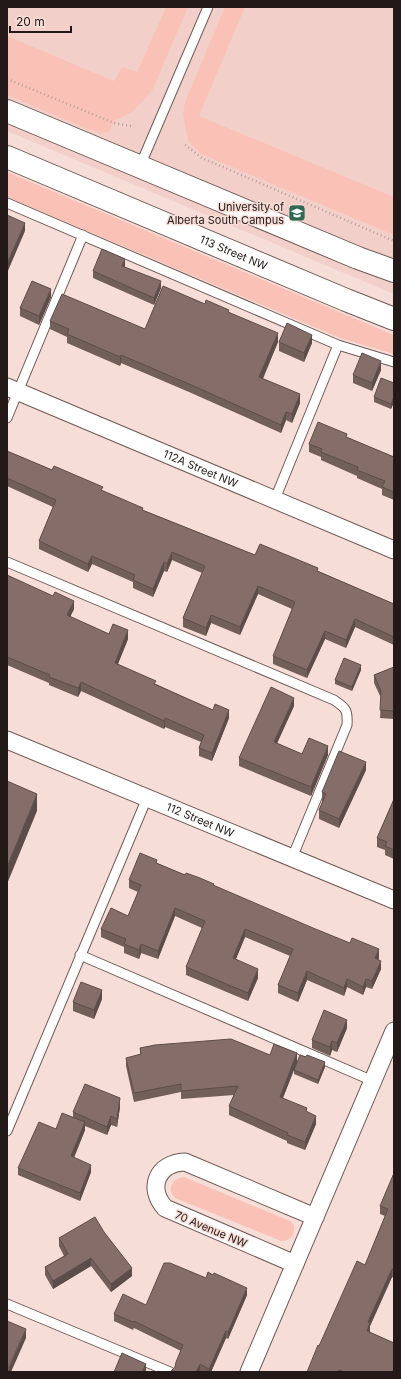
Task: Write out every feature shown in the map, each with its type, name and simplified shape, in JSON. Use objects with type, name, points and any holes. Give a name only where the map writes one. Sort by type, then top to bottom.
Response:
[{"type":"main road","points":[[7,111],[358,258],[394,271]]},
{"type":"main road","name":"113 Street NW","points":[[7,158],[394,319]]},
{"type":"street","name":"112A Street NW","points":[[12,389],[394,550]]},
{"type":"street","name":"112 Street NW","points":[[7,740],[394,900]]},
{"type":"street","points":[[249,1372],[394,1031]]},
{"type":"street","name":"70 Avenue NW","points":[[295,1264],[165,1208],[159,1202],[156,1195],[158,1178],[162,1171],[168,1166],[185,1162],[315,1217]]},
{"type":"lane","points":[[140,166],[208,7]]},
{"type":"lane","points":[[7,203],[338,345],[394,362]]},
{"type":"lane","points":[[7,418],[12,389],[83,235]]},
{"type":"lane","points":[[275,499],[338,345]]},
{"type":"lane","points":[[7,562],[334,700],[343,706],[348,714],[348,725],[292,858]]},
{"type":"lane","points":[[7,1132],[80,955],[148,798]]},
{"type":"lane","points":[[80,955],[373,1081]]},
{"type":"lane","points":[[7,1304],[170,1372]]},
{"type":"path","points":[[7,79],[114,123],[131,126]]},
{"type":"path","points":[[185,145],[202,158],[394,241]]},
{"type":"shaded area","name":"University of Alberta South Campus","points":[[7,7],[394,7],[394,294],[7,131]]},
{"type":"shaded area","points":[[166,7],[188,7],[152,91],[133,111],[115,120],[109,132],[101,133],[85,128],[7,95],[7,36],[114,81],[122,67],[137,72]]},
{"type":"shaded area","points":[[225,7],[245,7],[199,116],[394,197],[394,235],[201,154],[188,141],[183,114],[185,102]]},
{"type":"shaded area","points":[[7,172],[394,335],[394,354],[340,338],[7,197]]},
{"type":"shaded area","points":[[184,1177],[290,1221],[294,1225],[292,1236],[288,1240],[281,1241],[175,1198],[171,1191],[172,1185],[176,1180]]},
{"type":"building","points":[[7,215],[25,223],[7,264]]},
{"type":"building","points":[[102,249],[125,259],[122,266],[161,281],[154,298],[93,271]]},
{"type":"building","points":[[32,281],[51,289],[39,316],[20,308]]},
{"type":"building","points":[[163,286],[205,304],[206,300],[229,310],[228,312],[278,333],[259,377],[300,394],[292,414],[286,412],[281,425],[121,355],[120,357],[67,334],[69,329],[50,321],[62,294],[145,329]]},
{"type":"building","points":[[287,323],[312,335],[304,353],[279,342]]},
{"type":"building","points":[[362,353],[381,361],[372,383],[353,375]]},
{"type":"building","points":[[381,378],[394,383],[394,397],[391,404],[374,397]]},
{"type":"building","points":[[318,422],[347,434],[346,437],[394,457],[394,492],[382,487],[385,481],[357,470],[358,467],[321,452],[322,449],[309,444]]},
{"type":"building","points":[[7,451],[52,470],[54,466],[103,487],[101,490],[143,508],[142,510],[255,555],[260,544],[318,568],[317,571],[394,604],[394,637],[355,619],[346,640],[325,631],[307,670],[273,656],[295,602],[258,586],[240,627],[211,615],[206,628],[183,618],[205,566],[172,552],[167,564],[164,562],[153,589],[133,580],[135,575],[92,556],[88,564],[39,541],[56,500],[7,478]]},
{"type":"building","points":[[7,575],[53,596],[55,592],[74,601],[67,615],[109,634],[113,624],[128,630],[115,663],[156,681],[154,684],[213,710],[215,704],[229,710],[212,753],[199,748],[204,735],[165,718],[164,721],[81,682],[78,688],[49,677],[50,675],[7,657]]},
{"type":"building","points":[[344,658],[361,665],[352,687],[335,680]]},
{"type":"building","points":[[394,667],[394,711],[380,710],[381,691],[374,675]]},
{"type":"building","points":[[271,687],[294,698],[274,742],[302,754],[309,738],[328,746],[311,787],[239,758]]},
{"type":"building","points":[[339,751],[366,762],[339,819],[319,810],[326,794],[322,792]]},
{"type":"building","points":[[7,781],[37,794],[7,867]]},
{"type":"building","points":[[394,799],[394,850],[385,846],[387,842],[377,838]]},
{"type":"building","points":[[140,853],[157,860],[156,863],[185,875],[186,873],[200,878],[214,884],[213,885],[350,943],[352,938],[379,949],[375,958],[381,961],[372,981],[366,979],[363,987],[347,979],[344,988],[307,971],[298,993],[278,985],[293,949],[245,929],[233,958],[258,969],[248,993],[186,967],[205,921],[175,908],[158,951],[141,944],[139,950],[124,944],[126,939],[101,929],[111,908],[128,916],[141,885],[129,880]]},
{"type":"building","points":[[81,982],[102,990],[94,1010],[73,1002]]},
{"type":"building","points":[[324,1010],[347,1020],[337,1043],[332,1041],[330,1047],[312,1040]]},
{"type":"building","points":[[231,1039],[270,1055],[274,1044],[297,1053],[280,1097],[307,1108],[306,1111],[316,1116],[305,1142],[287,1135],[288,1133],[229,1106],[238,1086],[181,1091],[181,1084],[134,1093],[126,1058],[141,1054],[140,1048],[155,1045]]},
{"type":"building","points":[[300,1055],[306,1057],[307,1055],[325,1062],[318,1080],[294,1070]]},
{"type":"building","points":[[85,1084],[120,1098],[117,1119],[111,1116],[107,1127],[73,1112]]},
{"type":"building","points":[[62,1113],[85,1122],[71,1156],[91,1165],[80,1193],[18,1168],[39,1122],[56,1129]]},
{"type":"building","points":[[394,1173],[394,1270],[392,1269],[368,1322],[370,1323],[367,1331],[394,1343],[394,1369],[392,1372],[345,1372],[339,1370],[338,1372],[307,1372],[357,1261],[365,1265],[388,1209],[380,1206]]},
{"type":"building","points":[[95,1217],[104,1232],[132,1268],[111,1284],[91,1258],[53,1281],[45,1267],[68,1254],[59,1238]]},
{"type":"building","points":[[164,1263],[170,1263],[206,1278],[208,1272],[213,1275],[214,1273],[247,1288],[228,1332],[226,1331],[209,1369],[200,1364],[196,1372],[171,1372],[175,1367],[183,1345],[134,1321],[133,1322],[114,1314],[123,1294],[146,1305]]},
{"type":"building","points":[[7,1321],[26,1329],[7,1371]]},
{"type":"building","points":[[122,1353],[146,1364],[142,1372],[114,1372]]},
{"type":"place","name":"University of Alberta South Campus","points":[[297,213]]}]
